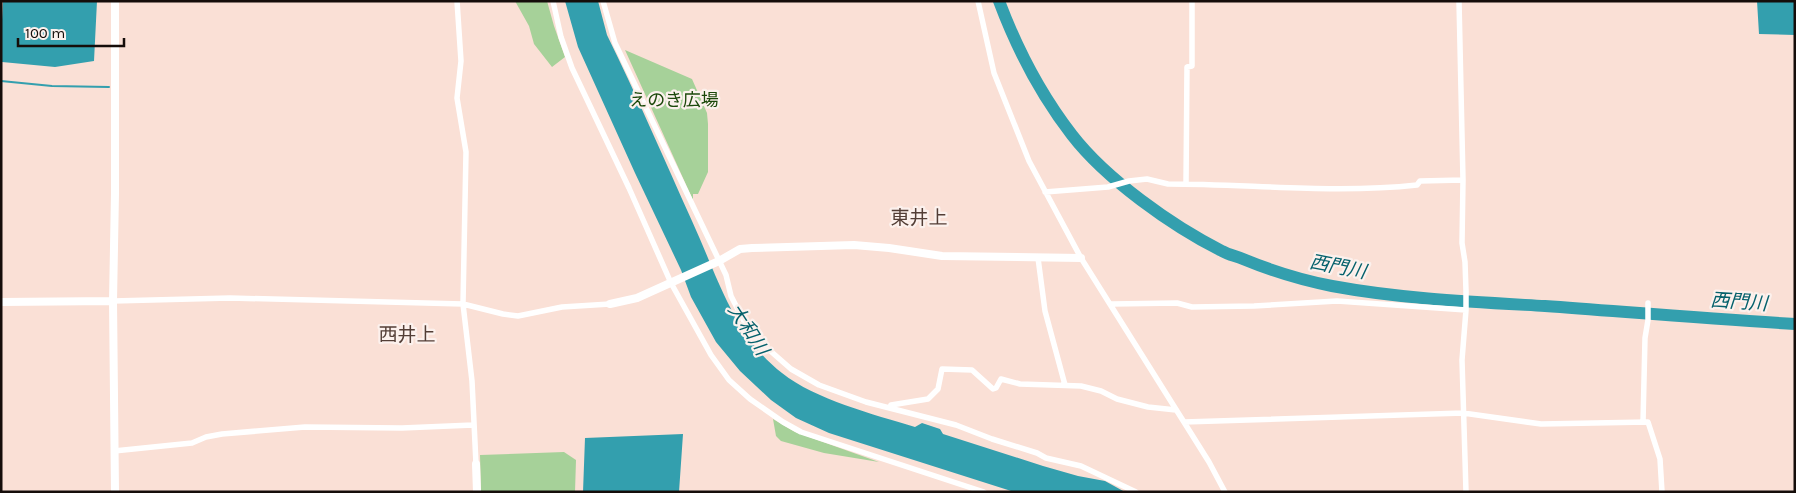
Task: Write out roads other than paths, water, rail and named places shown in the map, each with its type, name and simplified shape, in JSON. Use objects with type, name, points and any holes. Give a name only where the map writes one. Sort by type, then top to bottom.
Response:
[{"type":"street","points":[[115,1],[113,301],[115,492]]},
{"type":"street","points":[[457,1],[461,61],[458,98],[466,152],[463,304],[472,381],[477,492]]},
{"type":"street","points":[[553,1],[561,37],[572,68],[672,282],[711,355],[730,380],[750,399],[777,418],[802,432],[984,492]]},
{"type":"street","points":[[603,1],[615,43],[717,262],[726,275],[731,296],[738,311],[748,329],[767,348],[792,369],[819,385],[866,402],[956,425],[1037,453],[1046,458],[1081,466],[1136,492]]},
{"type":"street","points":[[978,1],[994,73],[1029,161],[1081,258],[1112,304],[1209,462],[1224,492]]},
{"type":"street","points":[[1186,184],[1187,67],[1192,66],[1192,1]]},
{"type":"street","points":[[1459,1],[1463,180],[1462,243],[1466,291],[1462,360],[1466,492]]},
{"type":"street","points":[[1045,192],[1108,187],[1129,181],[1147,180],[1168,184],[1383,189],[1417,185],[1420,182],[1463,180]]},
{"type":"street","points":[[1,302],[230,298],[463,304],[518,316],[562,307],[610,304],[637,298],[717,262],[740,249],[854,245],[942,256],[1081,258]]},
{"type":"street","points":[[1038,258],[1045,311],[1065,385]]},
{"type":"street","points":[[1112,304],[1177,303],[1192,307],[1337,301],[1466,308]]},
{"type":"street","points":[[1643,422],[1645,338],[1648,304]]},
{"type":"street","points":[[885,406],[928,400],[938,389],[942,369],[972,370],[993,389],[996,388],[1001,378],[1020,384],[1081,386],[1101,391],[1117,399],[1148,407],[1176,410]]},
{"type":"street","points":[[1184,422],[1463,413],[1541,424],[1648,422],[1660,459],[1662,492]]},
{"type":"street","points":[[114,451],[192,443],[206,437],[222,434],[305,427],[402,428],[473,424]]},
{"type":"water","points":[[3,1],[97,1],[94,61],[55,67],[2,62]]},
{"type":"water","points":[[565,1],[598,1],[607,35],[728,303],[751,341],[765,358],[782,373],[796,383],[828,399],[915,427],[922,423],[940,429],[943,434],[1043,466],[1105,481],[1125,492],[1014,492],[829,433],[796,418],[771,400],[740,371],[716,342],[691,297],[681,270],[578,47]]},
{"type":"water","points":[[1757,1],[1795,1],[1795,35],[1759,34]]},
{"type":"water","points":[[683,434],[679,492],[583,492],[585,438]]},
{"type":"waterway","name":"西門川","points":[[999,1],[1022,54],[1040,88],[1061,120],[1086,152],[1141,200],[1182,229],[1227,254],[1309,281],[1385,294],[1795,324]]},
{"type":"waterway","points":[[1,81],[52,86],[109,87]]},
{"type":"district","name":"東井上","points":[[919,217]]},
{"type":"district","name":"西井上","points":[[407,334]]},
{"type":"park label","name":"えのき広場","points":[[674,100]]},
{"type":"water label","name":"大和川","points":[[749,329]]}]
